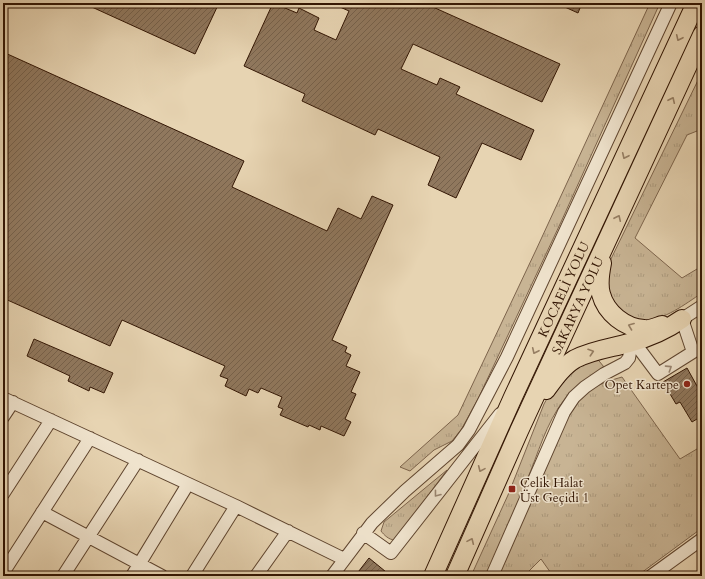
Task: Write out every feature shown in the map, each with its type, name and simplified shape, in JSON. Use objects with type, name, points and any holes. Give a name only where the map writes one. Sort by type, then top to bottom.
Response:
[{"type":"highway","name":"KOCAELİ YOLU","points":[[434,572],[513,397],[696,3]]},
{"type":"highway","name":"SAKARYA YOLU","points":[[455,576],[518,431],[606,245],[702,35]]},
{"type":"highway","points":[[606,245],[600,274],[601,293],[604,304],[616,317],[626,324],[643,329],[653,328],[682,319]]},
{"type":"highway","points":[[518,431],[556,377],[569,364],[584,354],[600,349],[631,343],[662,332],[682,319]]},
{"type":"street","points":[[332,576],[372,523],[405,491],[458,445],[469,430],[507,357],[670,3]]},
{"type":"street","points":[[631,343],[658,374],[693,352],[682,319],[702,306]]},
{"type":"street","points":[[492,576],[564,412],[574,397],[585,387],[604,374],[625,363],[629,358],[631,343]]},
{"type":"street","points":[[364,533],[391,553],[513,397]]},
{"type":"street","points":[[3,418],[8,400],[236,506],[344,559]]},
{"type":"street","points":[[3,494],[51,420]]},
{"type":"street","points":[[3,574],[90,438]]},
{"type":"street","points":[[63,576],[138,460]]},
{"type":"street","points":[[132,576],[188,484]]},
{"type":"street","points":[[192,576],[236,506]]},
{"type":"street","points":[[42,512],[162,576]]},
{"type":"street","points":[[256,576],[288,531]]},
{"type":"street","points":[[651,576],[702,538]]},
{"type":"green space","points":[[650,3],[660,3],[561,222],[478,399],[461,430],[452,441],[434,450],[410,471],[400,467],[458,415]]},
{"type":"green space","points":[[702,72],[702,129],[687,135],[635,238],[682,278],[702,266],[702,293],[667,315],[651,320],[637,321],[620,314],[605,285],[609,263]]},
{"type":"green space","points":[[595,356],[604,367],[573,390],[564,400],[552,419],[487,576],[471,576],[508,495],[544,404],[554,386],[567,373]]},
{"type":"green space","points":[[622,377],[680,459],[702,446],[702,528],[637,576],[553,576],[541,559],[524,576],[497,576],[572,408],[588,391]]},
{"type":"green space","points":[[447,470],[395,540],[385,536],[381,531],[384,522]]},
{"type":"building","points":[[83,3],[219,3],[195,54]]},
{"type":"building","points":[[273,3],[297,13],[299,8],[319,18],[314,30],[336,40],[349,11],[331,3],[424,3],[560,64],[542,102],[413,44],[401,69],[437,85],[440,78],[460,87],[456,94],[534,130],[521,160],[482,143],[456,198],[428,185],[440,157],[378,129],[375,135],[302,101],[305,94],[244,66]]},
{"type":"building","points":[[556,3],[582,3],[578,13]]},
{"type":"building","points":[[3,52],[244,161],[232,187],[327,231],[338,208],[361,219],[372,196],[393,205],[332,340],[347,347],[345,352],[351,355],[346,366],[360,372],[351,392],[356,394],[345,419],[351,422],[344,436],[321,426],[320,430],[309,425],[308,427],[280,415],[283,409],[278,407],[282,397],[261,388],[258,393],[249,389],[246,396],[225,386],[228,379],[220,376],[225,366],[122,320],[110,346],[3,298]]},
{"type":"building","points":[[34,339],[113,373],[104,393],[90,387],[89,391],[68,381],[70,376],[27,356]]},
{"type":"building","points":[[687,368],[702,395],[702,416],[692,422],[680,402],[676,404],[663,382]]},
{"type":"building","points":[[369,558],[391,576],[355,576]]},
{"type":"place","name":"Opet Kartepe","points":[[687,384]]},
{"type":"place","name":"Çelik Halat Üst Geçidi 1","points":[[512,489]]}]
